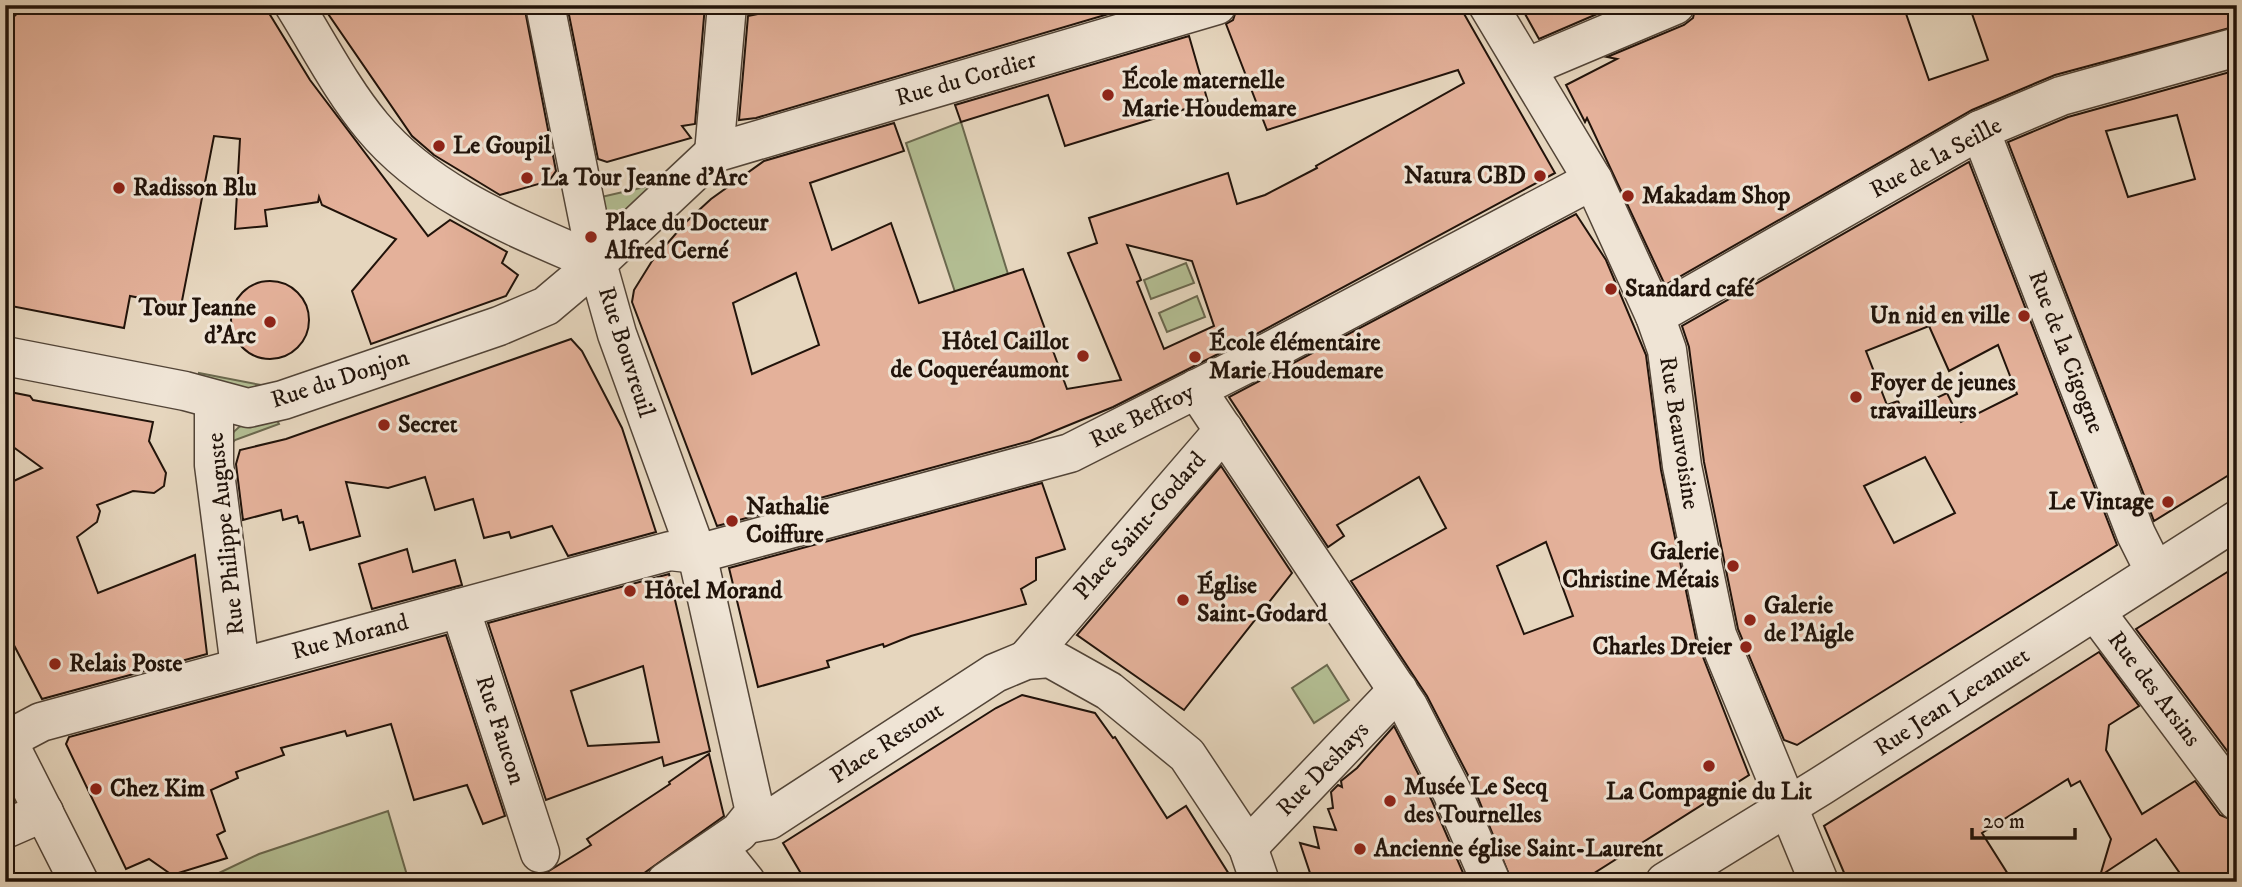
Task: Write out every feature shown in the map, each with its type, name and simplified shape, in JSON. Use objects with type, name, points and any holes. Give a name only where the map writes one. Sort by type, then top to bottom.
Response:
[{"type":"street","name":"Rue Bouvreuil","points":[[294,5],[373,126],[434,183],[479,211],[597,263],[617,334],[697,554],[755,812],[741,850]]},
{"type":"street","points":[[545,5],[597,263]]},
{"type":"street","points":[[597,263],[714,153],[727,5]]},
{"type":"street","name":"Rue du Cordier","points":[[714,153],[1217,5]]},
{"type":"street","name":"Rue Beauvoisine","points":[[1488,5],[1528,67],[1598,190],[1656,316],[1667,350],[1682,466],[1717,635],[1819,882]]},
{"type":"street","points":[[1528,67],[1675,5]]},
{"type":"street","name":"Rue de la Seille","points":[[1656,316],[1980,130],[2061,96],[2237,47]]},
{"type":"street","name":"Rue de la Cigogne","points":[[1980,130],[2136,534],[2155,572]]},
{"type":"street","name":"Rue Beffroy","points":[[697,554],[1070,453],[1598,190]]},
{"type":"street","name":"Rue du Donjon","points":[[5,356],[185,391],[248,408],[283,400],[499,326],[546,306],[597,263]]},
{"type":"street","points":[[1196,389],[1398,690],[1452,792],[1491,882]]},
{"type":"street","name":"Rue Philippe Auguste","points":[[214,400],[214,465],[240,667]]},
{"type":"street","name":"Place Saint-Godard","points":[[1044,647],[1224,430]]},
{"type":"street","name":"Rue Jean Lecanuet","points":[[1665,882],[2237,520]]},
{"type":"street","name":"Rue Morand","points":[[6,739],[41,722],[670,551],[697,554]]},
{"type":"street","name":"Rue Faucon","points":[[460,608],[540,853]]},
{"type":"street","name":"Rue des Arsins","points":[[2095,611],[2237,801]]},
{"type":"street","points":[[1044,647],[1109,691],[1187,755],[1254,865]]},
{"type":"street","name":"Place Restout","points":[[666,882],[741,850],[769,820],[995,673],[1044,647]]},
{"type":"street","name":"Rue Deshays","points":[[1254,865],[1398,690]]},
{"type":"street","points":[[6,739],[79,882]]},
{"type":"street","points":[[5,829],[44,812]]},
{"type":"green space","points":[[961,122],[1008,274],[955,292],[906,143]]},
{"type":"green space","points":[[662,183],[608,235],[597,198]]},
{"type":"green space","points":[[1186,263],[1194,283],[1151,299],[1144,280]]},
{"type":"green space","points":[[1197,296],[1205,317],[1167,332],[1159,313]]},
{"type":"green space","points":[[199,373],[269,385],[249,389],[198,381]]},
{"type":"green space","points":[[275,416],[279,424],[235,440],[227,450],[237,428]]},
{"type":"green space","points":[[1327,665],[1349,700],[1314,723],[1292,688]]},
{"type":"green space","points":[[388,811],[409,882],[200,882],[259,854]]},
{"type":"building","points":[[26,5],[264,5],[310,80],[428,236],[450,220],[507,252],[502,263],[518,275],[506,296],[371,344],[352,291],[396,239],[322,205],[319,197],[318,202],[265,210],[267,226],[235,229],[240,139],[214,136],[181,306],[130,296],[124,328],[11,306],[13,294],[5,293],[5,25]]},
{"type":"building","points":[[322,5],[524,5],[556,171],[549,181],[500,195],[434,155],[412,136]]},
{"type":"building","points":[[567,5],[705,5],[695,124],[682,126],[691,138],[607,162],[598,159]]},
{"type":"building","points":[[800,5],[1139,5],[756,118],[739,120],[748,16]]},
{"type":"building","points":[[1238,5],[1459,5],[1555,173],[1236,345],[1113,407],[1030,441],[717,526],[632,302],[634,290],[652,261],[686,222],[711,199],[764,161],[894,123],[904,151],[810,183],[832,250],[891,223],[919,303],[1023,269],[1067,389],[1121,380],[1068,253],[1097,243],[1089,218],[1228,173],[1237,204],[1265,195],[1464,83],[1458,70],[1267,130],[1226,24],[1233,20]],"holes":[[[1127,245],[1192,261],[1214,326],[1164,349],[1137,282],[1141,280]],[[796,273],[819,345],[752,374],[733,303]]]},
{"type":"building","points":[[1520,5],[1618,5],[1539,39]]},
{"type":"building","points":[[1696,5],[1903,5],[1929,80],[1988,60],[1969,5],[2237,5],[2237,26],[2055,75],[1972,110],[1665,285],[1587,118],[1585,122],[1566,85],[1617,59],[1607,57],[1684,25],[1693,18]]},
{"type":"building","points":[[1189,36],[1208,102],[1065,146],[1048,95],[961,122],[955,105]]},
{"type":"building","points":[[2237,70],[2237,470],[2154,521],[2008,142],[2068,117]],"holes":[[[2177,115],[2195,179],[2128,197],[2106,131]]]},
{"type":"building","points":[[1969,162],[2117,545],[1797,745],[1784,740],[1738,629],[1704,462],[1689,347],[1682,326]],"holes":[[[1929,326],[1949,371],[1998,345],[2017,394],[1961,422],[1947,393],[1904,413],[1898,401],[1887,405],[1866,351]],[[1925,457],[1955,513],[1894,543],[1864,486]]]},
{"type":"building","points":[[1576,214],[1606,260],[1646,355],[1661,470],[1696,639],[1749,775],[1580,882],[1512,882],[1472,783],[1427,696],[1351,581],[1446,528],[1419,477],[1337,525],[1344,536],[1328,547],[1229,397]],"holes":[[[1546,542],[1573,616],[1524,634],[1497,566]]]},
{"type":"building","name":"Tour Jeanne d'Arc","points":[[262,281],[278,281],[292,287],[303,298],[309,312],[309,328],[303,342],[292,353],[278,359],[262,359],[248,353],[237,342],[231,328],[231,312],[237,298],[248,287]]},
{"type":"building","points":[[571,339],[582,351],[622,428],[656,532],[568,556],[552,526],[511,538],[509,532],[484,538],[473,499],[435,510],[425,477],[388,488],[346,482],[360,536],[310,550],[303,522],[299,523],[297,516],[283,520],[281,510],[243,520],[236,464],[240,450],[286,439]]},
{"type":"building","points":[[5,391],[30,396],[33,400],[153,422],[149,441],[166,473],[164,486],[154,493],[133,491],[97,505],[100,511],[97,522],[77,537],[98,593],[195,555],[207,654],[42,699],[5,628],[5,485],[42,468],[5,441]]},
{"type":"building","name":"Église Saint-Godard","points":[[1221,466],[1292,573],[1184,710],[1077,635]]},
{"type":"building","points":[[1042,483],[1065,549],[1036,558],[1036,580],[1021,589],[1026,604],[911,636],[884,647],[883,644],[827,661],[829,667],[758,687],[729,568]]},
{"type":"building","points":[[407,549],[413,572],[455,560],[462,585],[372,609],[359,564]]},
{"type":"building","points":[[2237,566],[2237,764],[2136,629]]},
{"type":"building","points":[[669,574],[710,751],[664,766],[662,757],[546,800],[488,623]],"holes":[[[643,666],[659,742],[588,746],[571,691]]]},
{"type":"building","points":[[446,635],[505,816],[483,824],[467,785],[414,800],[391,724],[347,736],[345,731],[281,748],[284,755],[236,772],[238,778],[211,790],[225,831],[217,835],[227,858],[172,875],[149,859],[126,869],[66,744],[69,737]]},
{"type":"building","points":[[2099,652],[2139,706],[2109,725],[2106,750],[2142,814],[2195,781],[2220,815],[2237,822],[2237,882],[2186,882],[2156,839],[2100,876],[2111,839],[2080,781],[2071,786],[2068,779],[1982,833],[2013,882],[1848,882],[1824,826]]},
{"type":"building","points":[[1022,695],[1095,713],[1113,738],[1115,737],[1167,818],[1186,806],[1234,882],[806,882],[783,843],[996,708]]},
{"type":"building","name":"Musée Le Secq des Tournelles","points":[[1394,726],[1432,801],[1467,882],[1313,882],[1300,843],[1319,848],[1314,827],[1336,830],[1328,809],[1333,808],[1331,792],[1338,785],[1342,787],[1341,781],[1357,768]]},
{"type":"building","points":[[709,754],[724,816],[632,882],[531,882],[591,845],[587,839],[670,784],[669,782]]},
{"type":"place","name":"École maternelle Marie Houdemare","points":[[1108,95]]},
{"type":"place","name":"Le Goupil","points":[[439,146]]},
{"type":"place","name":"Natura CBD","points":[[1540,176]]},
{"type":"place","name":"La Tour Jeanne d'Arc","points":[[527,178]]},
{"type":"place","name":"Radisson Blu","points":[[119,188]]},
{"type":"place","name":"Makadam Shop","points":[[1628,196]]},
{"type":"place","name":"Place du Docteur Alfred Cerné","points":[[591,237]]},
{"type":"place","name":"Standard café","points":[[1611,289]]},
{"type":"place","name":"Un nid en ville","points":[[2024,316]]},
{"type":"place","name":"Tour Jeanne d'Arc","points":[[270,322]]},
{"type":"place","name":"Hôtel Caillot de Coqueréaumont","points":[[1083,356]]},
{"type":"place","name":"École élémentaire Marie Houdemare","points":[[1195,357]]},
{"type":"place","name":"Foyer de jeunes travailleurs","points":[[1856,397]]},
{"type":"place","name":"Secret","points":[[384,425]]},
{"type":"place","name":"Le Vintage","points":[[2168,502]]},
{"type":"place","name":"Nathalie Coiffure","points":[[732,521]]},
{"type":"place","name":"Galerie Christine Métais","points":[[1733,566]]},
{"type":"place","name":"Hôtel Morand","points":[[630,591]]},
{"type":"place","name":"Église Saint-Godard","points":[[1183,600]]},
{"type":"place","name":"Galerie de l'Aigle","points":[[1750,620]]},
{"type":"place","name":"Charles Dreier","points":[[1746,647]]},
{"type":"place","name":"Relais Poste","points":[[55,664]]},
{"type":"place","name":"La Compagnie du Lit","points":[[1709,766]]},
{"type":"place","name":"Chez Kim","points":[[96,789]]},
{"type":"place","name":"Musée Le Secq des Tournelles","points":[[1390,801]]},
{"type":"place","name":"Ancienne église Saint-Laurent","points":[[1360,849]]}]
